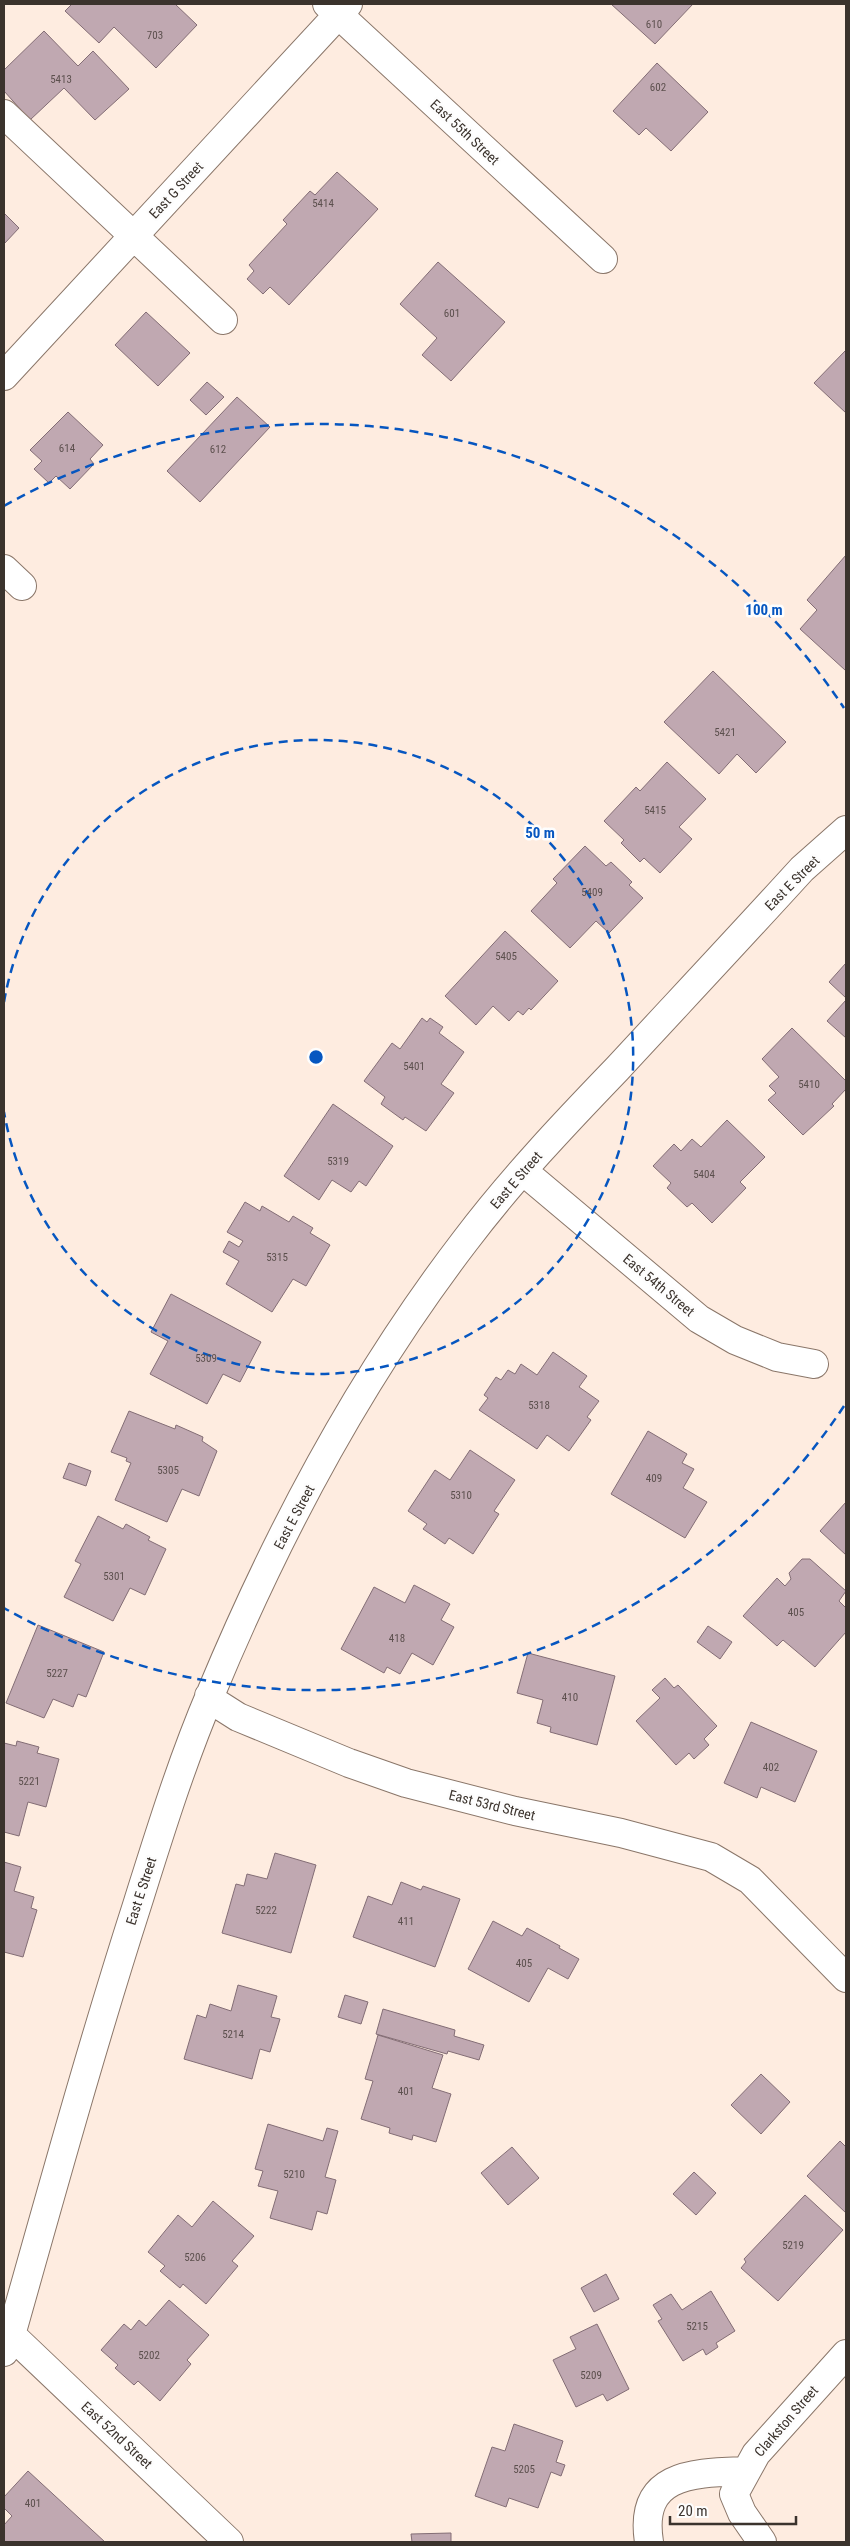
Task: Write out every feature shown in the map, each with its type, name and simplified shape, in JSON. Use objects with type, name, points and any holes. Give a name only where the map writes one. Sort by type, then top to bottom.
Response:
[{"type":"street","name":"East G Street","points":[[4,376],[134,235],[337,7]]},
{"type":"street","name":"East 55th Street","points":[[337,7],[603,259]]},
{"type":"street","points":[[4,114],[223,320]]},
{"type":"street","name":"East E Street","points":[[6,2338],[104,2009],[172,1795],[209,1696],[249,1604],[343,1425],[428,1292],[465,1240],[523,1171],[802,869],[846,830]]},
{"type":"street","name":"East 54th Street","points":[[523,1171],[698,1319],[735,1340],[777,1357],[814,1364]]},
{"type":"street","name":"East 53rd Street","points":[[209,1696],[216,1703],[238,1717],[349,1763],[406,1782],[515,1811],[638,1837],[711,1857],[750,1880],[846,1978]]},
{"type":"street","name":"East 52nd Street","points":[[6,2338],[230,2542]]},
{"type":"street","name":"Clarkston Street","points":[[740,2483],[756,2454],[846,2354]]},
{"type":"street","points":[[649,2542],[646,2523],[651,2504],[662,2489],[677,2478],[695,2473],[740,2483],[742,2513],[762,2542]]},
{"type":"building","points":[[72,4],[175,4],[197,25],[156,68],[114,27],[99,43],[65,11]]},
{"type":"building","points":[[611,4],[693,4],[655,44]]},
{"type":"building","points":[[44,31],[78,66],[93,51],[129,89],[95,120],[64,88],[30,120],[4,91],[4,70]]},
{"type":"building","points":[[657,63],[708,112],[671,151],[646,128],[639,135],[613,111]]},
{"type":"building","points":[[337,172],[378,209],[289,305],[270,287],[263,294],[247,279],[254,271],[249,265],[287,224],[283,220],[310,191],[315,195]]},
{"type":"building","points":[[4,213],[19,228],[4,244]]},
{"type":"building","points":[[438,262],[505,322],[451,381],[422,355],[437,338],[400,304]]},
{"type":"building","points":[[146,312],[190,353],[158,386],[115,345]]},
{"type":"building","points":[[846,350],[846,413],[814,383]]},
{"type":"building","points":[[207,382],[224,397],[206,415],[190,400]]},
{"type":"building","points":[[237,397],[270,427],[200,502],[167,471]]},
{"type":"building","points":[[68,412],[103,445],[90,459],[94,464],[70,489],[56,476],[49,483],[34,469],[42,461],[30,450]]},
{"type":"building","points":[[846,555],[845,670],[800,629],[817,610],[807,600]]},
{"type":"building","points":[[713,671],[786,742],[756,773],[737,754],[719,774],[664,722]]},
{"type":"building","points":[[667,762],[706,799],[679,827],[692,839],[660,873],[644,858],[640,862],[621,843],[624,840],[604,821],[636,787],[640,791]]},
{"type":"building","points":[[585,846],[606,866],[611,862],[632,882],[629,885],[643,898],[609,933],[596,921],[570,948],[531,911],[557,883],[553,879]]},
{"type":"building","points":[[505,931],[558,981],[531,1010],[529,1008],[523,1015],[518,1011],[509,1021],[493,1006],[476,1025],[445,996]]},
{"type":"building","points":[[846,963],[846,998],[829,982]]},
{"type":"building","points":[[846,1000],[846,1038],[827,1021]]},
{"type":"building","points":[[422,1018],[427,1022],[430,1018],[443,1027],[439,1033],[464,1052],[441,1084],[454,1093],[426,1131],[405,1117],[403,1120],[381,1104],[385,1097],[364,1081],[392,1043],[400,1049]]},
{"type":"building","points":[[792,1028],[846,1081],[846,1089],[832,1104],[834,1106],[803,1135],[768,1100],[776,1093],[769,1086],[779,1077],[762,1059]]},
{"type":"building","points":[[333,1104],[393,1146],[366,1186],[359,1181],[351,1192],[332,1180],[319,1200],[284,1176]]},
{"type":"building","points":[[727,1120],[765,1157],[740,1182],[746,1188],[712,1223],[692,1203],[687,1207],[667,1188],[671,1183],[653,1166],[674,1144],[681,1151],[692,1139],[701,1147]]},
{"type":"building","points":[[245,1202],[260,1211],[262,1206],[289,1222],[293,1216],[313,1228],[310,1233],[330,1245],[306,1286],[293,1279],[272,1312],[226,1284],[239,1261],[223,1252],[229,1241],[239,1247],[243,1241],[227,1232]]},
{"type":"building","points":[[171,1294],[261,1342],[240,1382],[223,1374],[207,1404],[150,1374],[168,1341],[151,1332]]},
{"type":"building","points":[[553,1352],[587,1376],[579,1387],[599,1401],[587,1417],[591,1420],[569,1451],[547,1435],[537,1449],[479,1410],[488,1398],[484,1395],[496,1377],[501,1380],[508,1370],[515,1374],[521,1364],[537,1375]]},
{"type":"building","points":[[129,1411],[175,1429],[176,1425],[203,1437],[202,1441],[217,1451],[199,1496],[182,1489],[167,1522],[115,1500],[131,1463],[126,1461],[127,1458],[111,1452]]},
{"type":"building","points":[[648,1431],[687,1454],[682,1463],[694,1469],[683,1488],[707,1502],[685,1538],[611,1494]]},
{"type":"building","points":[[470,1450],[515,1480],[494,1511],[499,1514],[473,1554],[449,1538],[445,1544],[423,1529],[427,1524],[408,1511],[435,1470],[450,1480]]},
{"type":"building","points":[[69,1463],[91,1471],[86,1486],[63,1478]]},
{"type":"building","points":[[846,1502],[846,1555],[820,1531]]},
{"type":"building","points":[[98,1516],[123,1529],[126,1524],[150,1537],[148,1540],[166,1549],[145,1595],[130,1588],[113,1621],[64,1597],[81,1564],[75,1561]]},
{"type":"building","points":[[802,1559],[810,1559],[846,1591],[839,1601],[846,1608],[846,1632],[815,1667],[783,1640],[777,1646],[743,1616],[777,1578],[785,1586],[791,1579],[789,1573]]},
{"type":"building","points":[[414,1585],[450,1604],[441,1620],[454,1627],[433,1665],[412,1653],[400,1674],[387,1667],[384,1673],[341,1649],[374,1587],[405,1603]]},
{"type":"building","points":[[38,1625],[104,1652],[86,1697],[78,1694],[73,1707],[53,1699],[44,1718],[6,1703]]},
{"type":"building","points":[[708,1626],[732,1642],[720,1659],[697,1642]]},
{"type":"building","points":[[528,1653],[615,1676],[597,1745],[550,1732],[551,1727],[537,1723],[543,1700],[517,1693]]},
{"type":"building","points":[[665,1678],[674,1688],[678,1685],[717,1726],[704,1739],[709,1745],[694,1759],[689,1753],[676,1765],[636,1721],[660,1698],[652,1690]]},
{"type":"building","points":[[751,1722],[817,1751],[795,1802],[761,1787],[757,1798],[724,1783]]},
{"type":"building","points":[[17,1741],[39,1747],[37,1753],[59,1759],[46,1807],[28,1802],[19,1836],[4,1832],[4,1743],[16,1746]]},
{"type":"building","points":[[275,1853],[316,1865],[291,1953],[222,1933],[236,1884],[244,1886],[247,1874],[267,1879]]},
{"type":"building","points":[[4,1862],[21,1867],[14,1891],[34,1897],[31,1908],[37,1910],[23,1957],[4,1952]]},
{"type":"building","points":[[401,1882],[421,1890],[423,1886],[460,1899],[435,1967],[353,1937],[368,1896],[392,1905]]},
{"type":"building","points":[[493,1921],[522,1936],[527,1928],[579,1959],[568,1979],[548,1968],[529,2002],[468,1969]]},
{"type":"building","points":[[238,1985],[277,1996],[271,2017],[280,2019],[270,2052],[260,2049],[252,2079],[184,2059],[197,2015],[206,2018],[210,2004],[231,2011]]},
{"type":"building","points":[[345,1995],[368,2002],[361,2024],[338,2017]]},
{"type":"building","points":[[383,2009],[455,2030],[454,2036],[484,2045],[479,2060],[448,2051],[447,2054],[376,2034]]},
{"type":"building","points":[[378,2035],[443,2055],[432,2088],[451,2094],[436,2142],[413,2135],[412,2140],[389,2133],[390,2128],[361,2119],[373,2081],[365,2079]]},
{"type":"building","points":[[761,2074],[790,2102],[761,2134],[731,2105]]},
{"type":"building","points":[[268,2124],[323,2141],[327,2128],[338,2131],[325,2177],[336,2180],[327,2214],[317,2211],[312,2230],[270,2218],[278,2191],[258,2186],[263,2171],[255,2169]]},
{"type":"building","points":[[840,2141],[846,2147],[846,2213],[807,2176]]},
{"type":"building","points":[[512,2147],[539,2178],[508,2205],[481,2173]]},
{"type":"building","points":[[694,2172],[716,2193],[696,2215],[673,2194]]},
{"type":"building","points":[[805,2195],[843,2230],[778,2301],[741,2268],[746,2262],[744,2259]]},
{"type":"building","points":[[213,2201],[254,2236],[232,2261],[238,2266],[206,2304],[183,2284],[180,2288],[160,2271],[165,2266],[148,2252],[178,2215],[192,2227]]},
{"type":"building","points":[[606,2274],[619,2299],[594,2312],[581,2288]]},
{"type":"building","points":[[711,2291],[735,2331],[716,2343],[718,2347],[706,2355],[703,2349],[683,2361],[658,2321],[662,2319],[653,2305],[671,2294],[682,2310]]},
{"type":"building","points":[[169,2300],[209,2335],[187,2360],[191,2364],[160,2401],[138,2381],[134,2385],[115,2368],[118,2365],[101,2350],[124,2324],[131,2330],[139,2320],[146,2326]]},
{"type":"building","points":[[597,2324],[629,2389],[607,2401],[603,2394],[576,2407],[553,2360],[576,2349],[570,2337]]},
{"type":"building","points":[[514,2424],[563,2441],[556,2462],[565,2465],[561,2476],[551,2472],[538,2508],[509,2498],[506,2507],[475,2496],[492,2447],[505,2451]]},
{"type":"building","points":[[28,2471],[105,2542],[4,2542],[4,2525],[12,2516],[4,2508],[4,2497]]},
{"type":"building","points":[[451,2533],[451,2542],[412,2542],[411,2534]]}]
